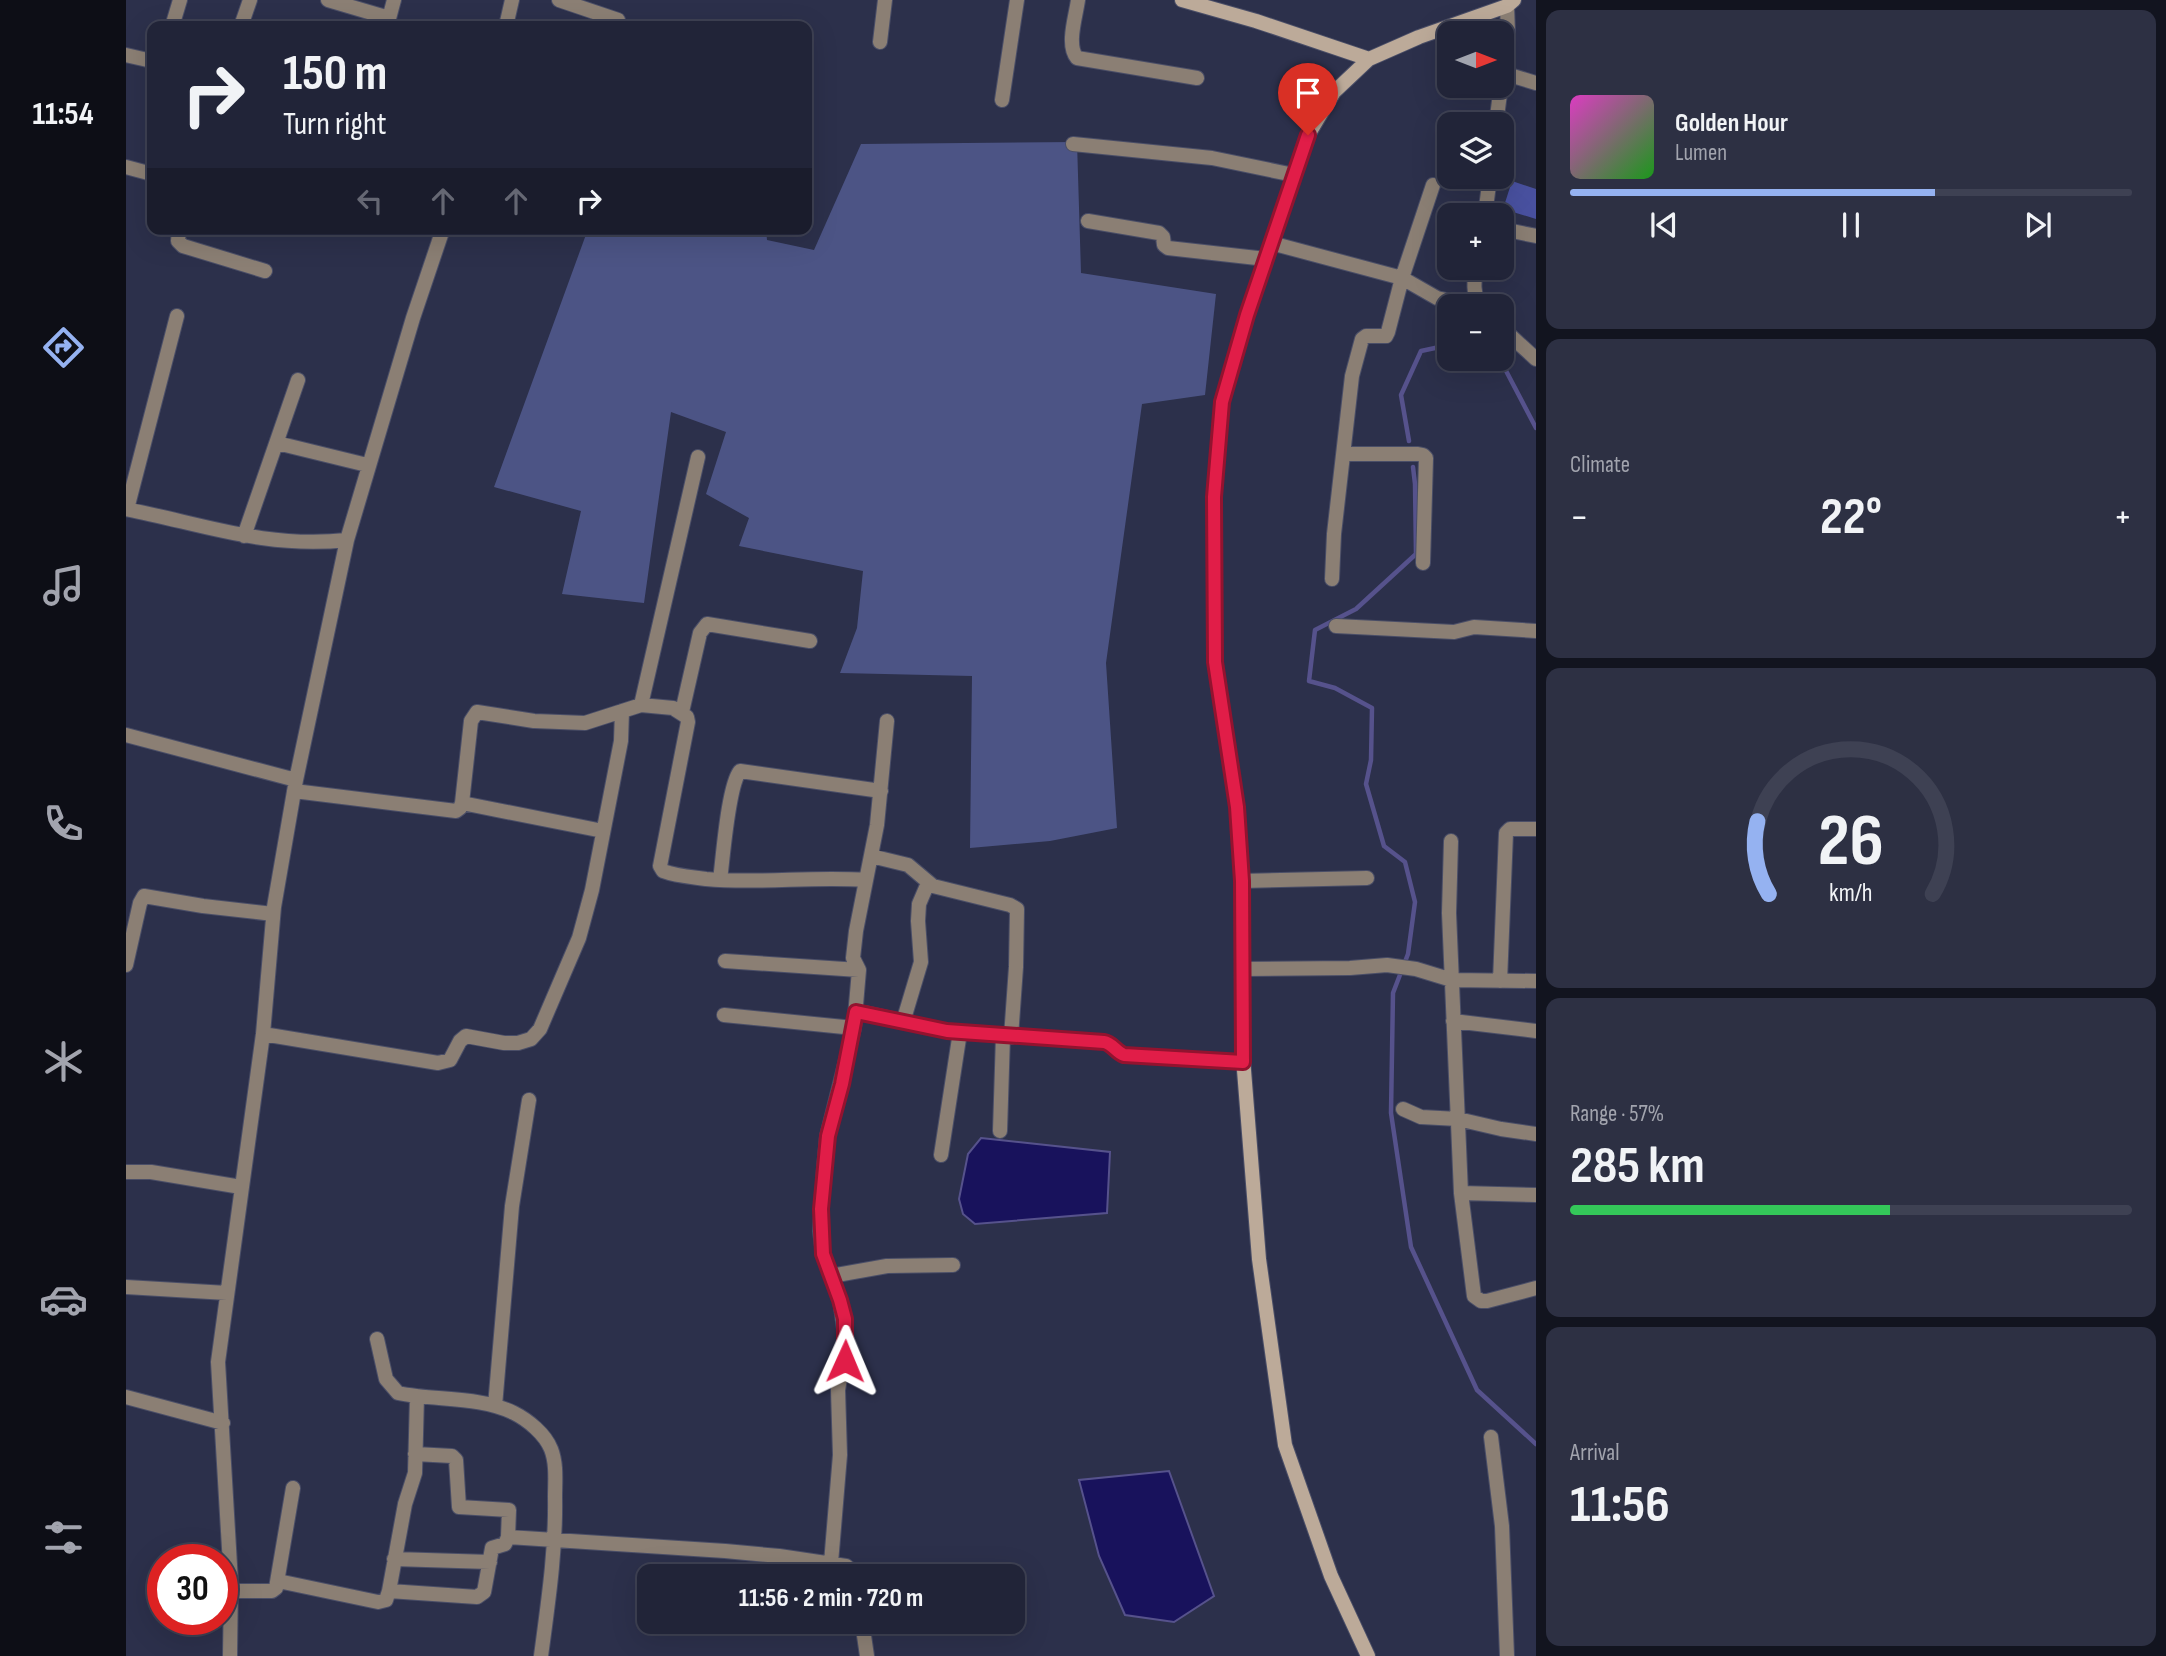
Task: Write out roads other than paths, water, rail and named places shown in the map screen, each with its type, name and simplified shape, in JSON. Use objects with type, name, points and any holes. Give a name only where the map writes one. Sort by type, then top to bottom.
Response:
[{"type":"street","points":[[174,20],[180,0]]},
{"type":"street","points":[[243,21],[250,0]]},
{"type":"street","points":[[328,0],[385,21]]},
{"type":"street","points":[[388,21],[394,0]]},
{"type":"street","points":[[507,21],[512,0]]},
{"type":"street","points":[[559,0],[618,20]]},
{"type":"street","points":[[880,42],[885,0]]},
{"type":"street","points":[[1002,100],[1017,0]]},
{"type":"street","points":[[1078,0],[1072,43],[1077,58],[1197,78]]},
{"type":"street","points":[[1182,0],[1256,21],[1369,59]]},
{"type":"street","points":[[1366,1656],[1331,1576],[1285,1445],[1259,1259],[1243,1062],[1242,881],[1237,807],[1215,662],[1214,497],[1222,402],[1247,315],[1308,135],[1334,92],[1369,59],[1419,37],[1510,3],[1509,21]]},
{"type":"street","points":[[126,55],[147,60]]},
{"type":"street","points":[[1514,82],[1536,83]]},
{"type":"street","points":[[1073,144],[1212,158],[1294,175]]},
{"type":"street","points":[[126,167],[147,173]]},
{"type":"street","points":[[1332,579],[1334,534],[1352,376],[1362,339],[1366,335],[1386,337],[1402,278],[1433,185]]},
{"type":"street","points":[[1088,222],[1159,233],[1168,248],[1266,259]]},
{"type":"street","points":[[1514,231],[1536,236]]},
{"type":"street","points":[[178,235],[178,241],[183,247],[265,271]]},
{"type":"street","points":[[229,1544],[218,1362],[262,1034],[273,914],[295,785],[347,540],[367,466],[441,235]]},
{"type":"street","points":[[1271,243],[1402,278],[1437,298]]},
{"type":"street","points":[[177,316],[127,509],[244,536],[303,543],[347,540]]},
{"type":"street","points":[[1514,339],[1536,359]]},
{"type":"street","points":[[244,536],[298,380]]},
{"type":"street","points":[[277,443],[367,466]]},
{"type":"street","points":[[1345,454],[1423,454],[1426,458],[1423,563]]},
{"type":"street","points":[[641,705],[698,457]]},
{"type":"street","points":[[682,712],[700,633],[707,624],[810,641]]},
{"type":"street","points":[[1336,626],[1454,632],[1474,627],[1536,631]]},
{"type":"street","points":[[126,735],[295,785],[456,811],[462,803],[471,721],[477,712],[562,723],[585,723],[641,705],[673,708],[682,712],[688,722],[660,866],[663,871],[752,882],[837,878],[866,880]]},
{"type":"street","points":[[262,1034],[438,1063],[450,1060],[460,1041],[466,1036],[504,1043],[531,1039],[540,1029],[579,938],[592,890],[621,741],[622,711]]},
{"type":"street","points":[[831,1563],[840,1455],[838,1390],[846,1343],[840,1300],[823,1254],[820,1231],[824,1168],[828,1136],[854,1028],[859,970],[853,958],[856,930],[872,856],[887,721]]},
{"type":"street","points":[[720,880],[728,820],[736,778],[740,771],[881,791]]},
{"type":"street","points":[[462,803],[603,831]]},
{"type":"street","points":[[1500,981],[1506,833],[1516,828],[1536,829]]},
{"type":"street","points":[[1451,841],[1449,913],[1461,1193],[1474,1296],[1476,1300],[1487,1301],[1536,1287]]},
{"type":"street","points":[[872,856],[908,865],[928,883],[1017,909],[1016,967],[1007,1036],[1000,1131]]},
{"type":"street","points":[[1242,881],[1367,878]]},
{"type":"street","points":[[904,1022],[921,962],[919,913],[928,883]]},
{"type":"street","points":[[126,965],[140,903],[144,896],[273,914]]},
{"type":"street","points":[[724,961],[859,970]]},
{"type":"street","points":[[1242,969],[1387,965],[1416,969],[1452,980],[1536,981]]},
{"type":"street","points":[[856,1012],[960,1032],[1104,1042],[1124,1055],[1243,1062]]},
{"type":"street","points":[[724,1015],[854,1028]]},
{"type":"street","points":[[1453,1021],[1536,1031]]},
{"type":"street","points":[[941,1155],[960,1032]]},
{"type":"street","points":[[495,1406],[512,1206],[529,1100]]},
{"type":"street","points":[[1403,1109],[1421,1117],[1458,1119],[1536,1134]]},
{"type":"street","points":[[126,1172],[164,1174],[241,1187]]},
{"type":"street","points":[[1461,1193],[1536,1195]]},
{"type":"street","points":[[831,1276],[887,1266],[953,1265]]},
{"type":"street","points":[[126,1287],[227,1293]]},
{"type":"street","points":[[377,1339],[386,1379],[398,1393],[495,1406],[514,1413],[533,1426],[552,1451],[555,1468],[556,1541],[541,1656]]},
{"type":"street","points":[[278,1581],[378,1602],[386,1600],[405,1504],[415,1473],[416,1396]]},
{"type":"street","points":[[126,1397],[223,1423]]},
{"type":"street","points":[[1491,1437],[1502,1526],[1507,1656]]},
{"type":"street","points":[[389,1591],[477,1597],[484,1592],[492,1548],[505,1544],[509,1537],[509,1510],[459,1507],[456,1460],[452,1456],[415,1454]]},
{"type":"street","points":[[238,1591],[272,1591],[276,1588],[293,1488]]},
{"type":"street","points":[[509,1537],[725,1551],[836,1564]]},
{"type":"street","points":[[394,1559],[490,1562]]},
{"type":"street","points":[[864,1634],[867,1656]]},
{"type":"street","points":[[230,1635],[230,1656]]},
{"type":"waterway","points":[[1409,441],[1401,395],[1421,351],[1437,348]]},
{"type":"waterway","points":[[1506,371],[1536,428]]},
{"type":"waterway","points":[[1413,467],[1416,554],[1356,609],[1315,630],[1309,681],[1335,688],[1372,708],[1371,760],[1366,784],[1384,846],[1405,862],[1415,902],[1408,954],[1393,993],[1391,1113],[1411,1247],[1477,1390],[1536,1444]]}]
